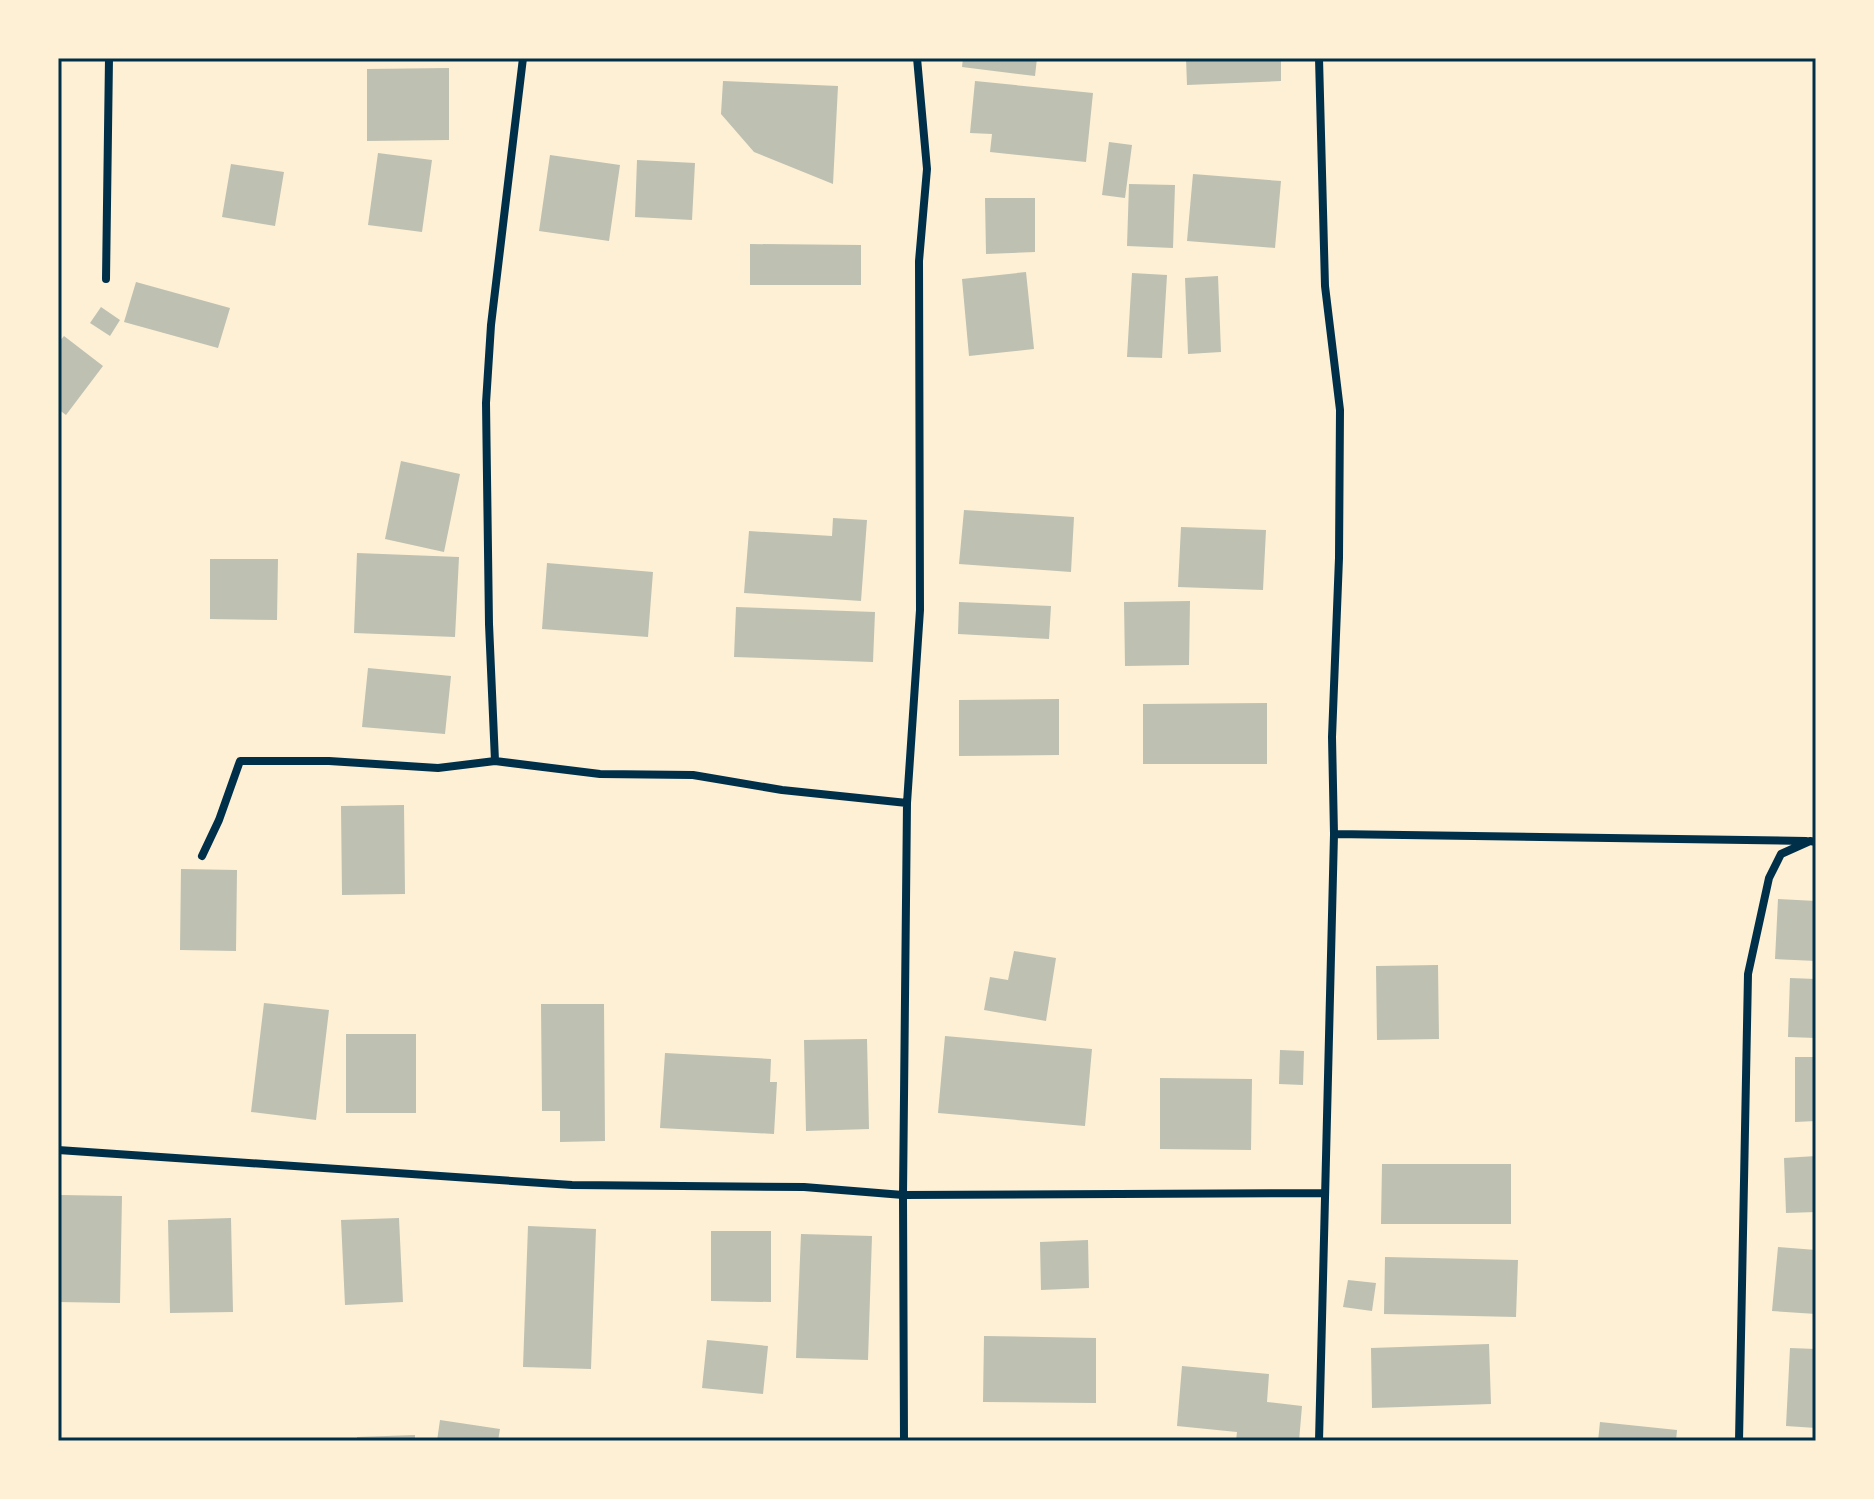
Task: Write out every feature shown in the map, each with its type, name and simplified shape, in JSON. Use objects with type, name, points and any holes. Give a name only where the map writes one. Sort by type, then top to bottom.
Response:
[{"type":"street","points":[[106,279],[109,58]]},
{"type":"street","points":[[495,761],[489,624],[486,403],[491,325],[523,58]]},
{"type":"street","points":[[904,1441],[907,803],[920,610],[919,261],[927,169],[917,58]]},
{"type":"street","points":[[1319,58],[1325,286],[1340,410],[1339,558],[1332,737],[1334,834],[1319,1441]]},
{"type":"street","points":[[202,856],[219,820],[240,761],[329,761],[438,768],[495,761],[600,774],[693,775],[782,790],[907,803]]},
{"type":"street","points":[[1334,834],[1813,842]]},
{"type":"street","points":[[1739,1441],[1748,974],[1769,878],[1781,854],[1813,842]]},
{"type":"street","points":[[58,1150],[572,1185],[804,1187],[903,1195],[1325,1193]]},
{"type":"building","points":[[963,58],[1037,58],[1035,76],[962,67]]},
{"type":"building","points":[[1186,58],[1281,58],[1281,81],[1187,85]]},
{"type":"building","points":[[449,68],[449,140],[367,141],[367,69]]},
{"type":"building","points":[[723,81],[838,86],[833,184],[754,152],[721,114]]},
{"type":"building","points":[[975,81],[1093,93],[1086,162],[990,152],[992,134],[970,133]]},
{"type":"building","points":[[1109,142],[1132,145],[1125,198],[1102,195]]},
{"type":"building","points":[[378,153],[432,160],[422,232],[368,225]]},
{"type":"building","points":[[550,155],[620,165],[609,241],[539,231]]},
{"type":"building","points":[[637,160],[695,163],[692,220],[635,217]]},
{"type":"building","points":[[231,164],[284,172],[275,226],[222,217]]},
{"type":"building","points":[[1193,174],[1281,181],[1275,248],[1187,241]]},
{"type":"building","points":[[1129,184],[1175,185],[1173,248],[1127,246]]},
{"type":"building","points":[[985,198],[1035,198],[1035,252],[986,254]]},
{"type":"building","points":[[750,244],[861,245],[861,285],[750,285]]},
{"type":"building","points":[[1026,272],[1034,349],[969,356],[962,279]]},
{"type":"building","points":[[1132,273],[1167,275],[1162,358],[1127,357]]},
{"type":"building","points":[[1218,276],[1221,352],[1188,354],[1185,278]]},
{"type":"building","points":[[136,282],[230,308],[218,348],[124,322]]},
{"type":"building","points":[[101,307],[120,320],[110,336],[90,323]]},
{"type":"building","points":[[64,336],[103,366],[66,415],[58,409],[58,343]]},
{"type":"building","points":[[401,461],[460,474],[444,552],[385,539]]},
{"type":"building","points":[[964,510],[1074,517],[1071,572],[959,564]]},
{"type":"building","points":[[833,518],[867,520],[861,601],[744,593],[749,531],[832,536]]},
{"type":"building","points":[[1181,527],[1266,530],[1263,590],[1178,587]]},
{"type":"building","points":[[357,553],[459,557],[455,637],[354,633]]},
{"type":"building","points":[[210,559],[278,559],[277,620],[210,619]]},
{"type":"building","points":[[547,563],[653,572],[648,637],[542,629]]},
{"type":"building","points":[[1190,601],[1189,665],[1125,666],[1124,602]]},
{"type":"building","points":[[959,602],[1051,606],[1049,639],[958,634]]},
{"type":"building","points":[[736,607],[875,612],[873,662],[734,657]]},
{"type":"building","points":[[368,668],[451,676],[445,734],[362,727]]},
{"type":"building","points":[[1059,699],[1059,755],[959,756],[959,700]]},
{"type":"building","points":[[1267,703],[1267,764],[1143,764],[1143,704]]},
{"type":"building","points":[[404,805],[405,894],[342,895],[341,806]]},
{"type":"building","points":[[181,869],[237,870],[236,951],[180,950]]},
{"type":"building","points":[[1778,899],[1816,901],[1816,961],[1775,959]]},
{"type":"building","points":[[1014,951],[1056,958],[1046,1021],[984,1010],[990,977],[1008,980]]},
{"type":"building","points":[[1438,965],[1439,1039],[1377,1040],[1376,966]]},
{"type":"building","points":[[1790,978],[1816,979],[1816,1038],[1788,1037]]},
{"type":"building","points":[[264,1003],[329,1010],[316,1120],[251,1112]]},
{"type":"building","points":[[541,1004],[604,1004],[605,1141],[560,1142],[560,1111],[542,1111]]},
{"type":"building","points":[[346,1034],[416,1034],[416,1113],[346,1113]]},
{"type":"building","points":[[945,1036],[1092,1049],[1085,1126],[938,1113]]},
{"type":"building","points":[[867,1039],[869,1129],[806,1131],[804,1040]]},
{"type":"building","points":[[1280,1050],[1304,1051],[1303,1085],[1279,1084]]},
{"type":"building","points":[[665,1053],[771,1059],[770,1082],[777,1082],[774,1134],[660,1128]]},
{"type":"building","points":[[1795,1057],[1816,1057],[1816,1121],[1795,1122]]},
{"type":"building","points":[[1160,1078],[1252,1079],[1251,1150],[1160,1149]]},
{"type":"building","points":[[1816,1156],[1816,1212],[1786,1213],[1784,1158]]},
{"type":"building","points":[[1382,1164],[1511,1164],[1511,1224],[1381,1224]]},
{"type":"building","points":[[60,1195],[122,1196],[120,1303],[58,1302]]},
{"type":"building","points":[[231,1218],[233,1312],[170,1313],[168,1220]]},
{"type":"building","points":[[399,1218],[403,1302],[345,1305],[341,1220]]},
{"type":"building","points":[[528,1226],[596,1229],[591,1369],[523,1367]]},
{"type":"building","points":[[711,1231],[771,1231],[771,1302],[711,1301]]},
{"type":"building","points":[[801,1234],[872,1236],[868,1360],[796,1358]]},
{"type":"building","points":[[1088,1240],[1089,1288],[1041,1290],[1040,1242]]},
{"type":"building","points":[[1778,1247],[1816,1250],[1816,1314],[1772,1311]]},
{"type":"building","points":[[1385,1257],[1518,1260],[1516,1317],[1384,1314]]},
{"type":"building","points":[[1348,1280],[1376,1283],[1372,1311],[1343,1307]]},
{"type":"building","points":[[984,1336],[1096,1338],[1096,1403],[983,1402]]},
{"type":"building","points":[[707,1340],[768,1346],[763,1394],[702,1388]]},
{"type":"building","points":[[1489,1344],[1491,1404],[1372,1408],[1371,1348]]},
{"type":"building","points":[[1790,1348],[1816,1349],[1816,1428],[1786,1426]]},
{"type":"building","points":[[1182,1366],[1269,1374],[1267,1402],[1302,1406],[1299,1441],[1236,1441],[1237,1432],[1177,1426]]},
{"type":"building","points":[[440,1420],[500,1429],[498,1441],[437,1441]]},
{"type":"building","points":[[1600,1422],[1677,1430],[1676,1441],[1598,1441]]},
{"type":"building","points":[[415,1435],[415,1441],[357,1441],[357,1437]]}]
